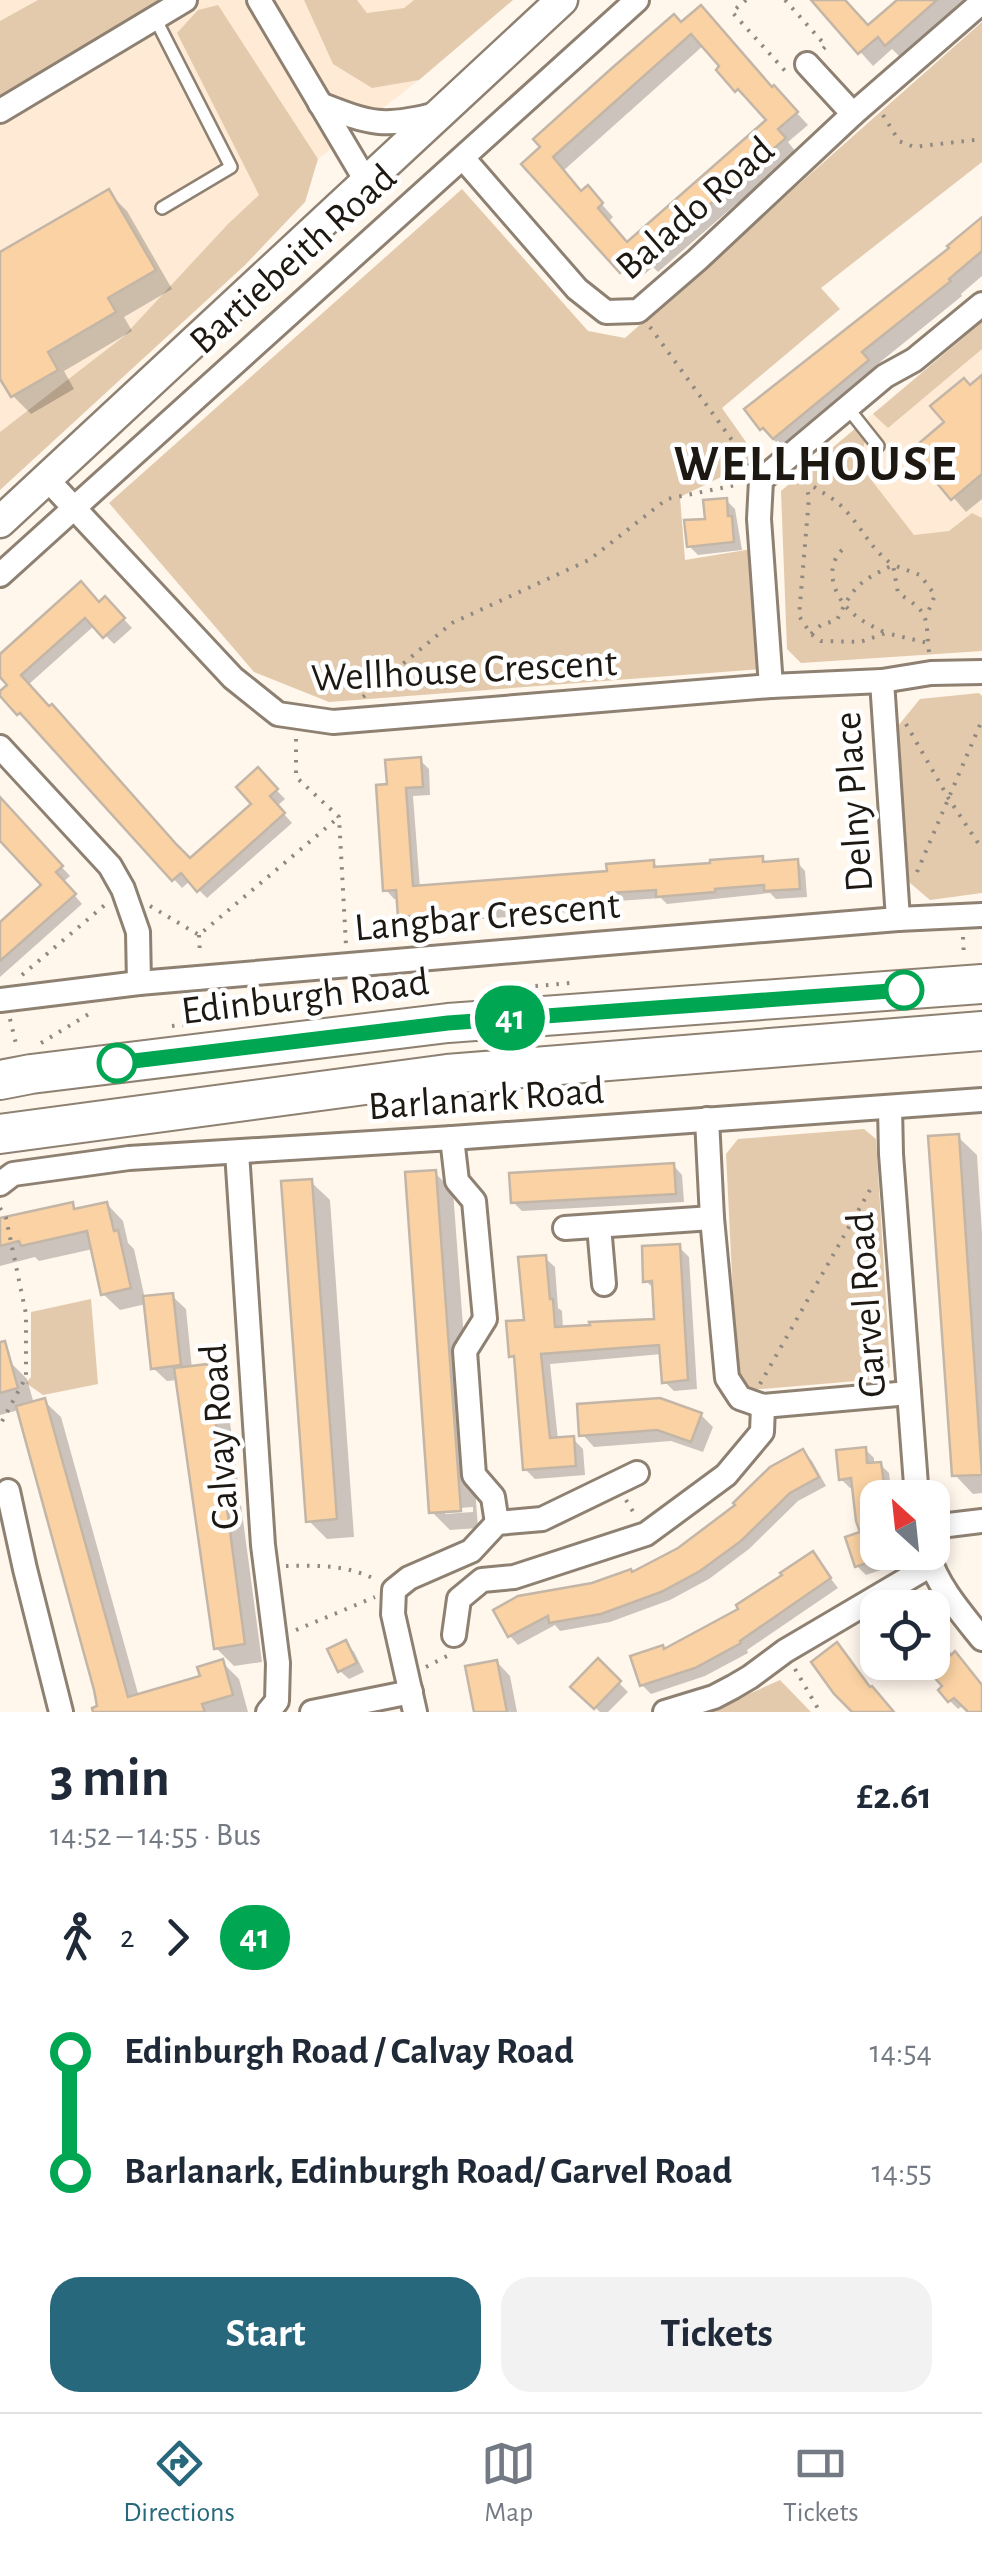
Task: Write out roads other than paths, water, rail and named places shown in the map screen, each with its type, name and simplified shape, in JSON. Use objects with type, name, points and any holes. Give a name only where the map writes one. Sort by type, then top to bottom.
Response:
[{"type":"main road","name":"Edinburgh Road","points":[[9,1066],[31,1074],[448,1023],[982,984]]},
{"type":"main road","points":[[0,1134],[447,1074],[982,1031]]},
{"type":"street","points":[[0,111],[186,0]]},
{"type":"street","points":[[259,0],[366,180]]},
{"type":"street","name":"Bartiebeith Road","points":[[0,522],[562,0]]},
{"type":"street","name":"Bartiebeith Road","points":[[0,575],[637,0]]},
{"type":"street","name":"Balado Road","points":[[463,158],[577,288],[606,312],[638,311],[982,2]]},
{"type":"street","points":[[807,64],[854,114]]},
{"type":"street","points":[[320,104],[384,124],[440,113]]},
{"type":"street","points":[[771,686],[759,519],[761,480],[885,376],[914,360],[982,304]]},
{"type":"street","name":"Wellhouse Crescent","points":[[47,479],[232,678],[278,714],[333,722],[982,672]]},
{"type":"street","name":"Delny Place","points":[[882,681],[898,919]]},
{"type":"street","points":[[0,747],[110,866],[138,932],[139,983]]},
{"type":"street","name":"Langbar Crescent","points":[[7,994],[982,915]]},
{"type":"street","name":"Barlanark Road","points":[[0,1184],[13,1174],[128,1158],[982,1100]]},
{"type":"street","name":"Garvel Road","points":[[890,1108],[915,1480]]},
{"type":"street","points":[[706,1119],[727,1378],[740,1398],[757,1404],[909,1393]]},
{"type":"street","points":[[452,1138],[457,1181],[474,1201],[485,1319],[465,1352],[474,1475],[493,1498],[498,1523]]},
{"type":"street","name":"Calvay Road","points":[[237,1152],[266,1566],[278,1663],[273,1707]]},
{"type":"street","points":[[565,1228],[712,1218]]},
{"type":"street","points":[[600,1226],[604,1284]]},
{"type":"street","points":[[454,1636],[459,1599],[482,1580],[514,1576],[646,1534],[726,1475],[762,1432],[757,1404]]},
{"type":"street","points":[[273,1707],[309,1712],[413,1702],[393,1614],[394,1590],[409,1578],[472,1551],[498,1523],[542,1519],[626,1478]]},
{"type":"street","points":[[8,1491],[61,1712]]},
{"type":"street","points":[[950,1525],[982,1521]]},
{"type":"street","points":[[666,1712],[714,1697],[750,1677],[912,1570]]},
{"type":"street","points":[[935,1570],[982,1640]]},
{"type":"lane","points":[[155,18],[231,167],[162,208]]},
{"type":"lane","points":[[847,407],[878,446]]},
{"type":"district","name":"WELLHOUSE","points":[[816,462]]}]
